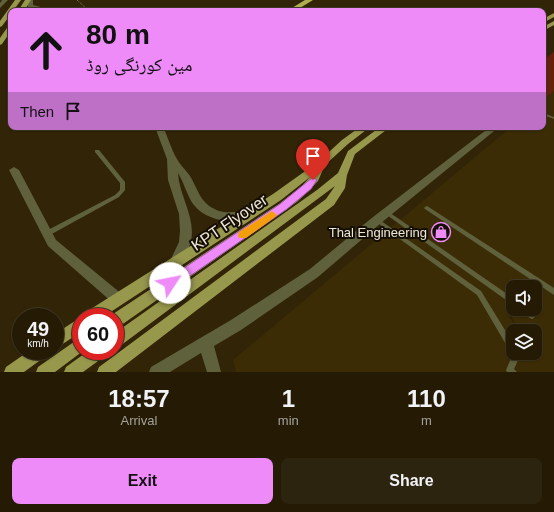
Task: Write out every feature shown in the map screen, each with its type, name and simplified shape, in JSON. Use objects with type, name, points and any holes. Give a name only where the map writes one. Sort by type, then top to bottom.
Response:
[{"type":"highway","points":[[295,8],[310,0]]},
{"type":"highway","points":[[305,8],[319,0]]},
{"type":"main road","points":[[0,25],[8,14]]},
{"type":"main road","points":[[0,43],[8,31]]},
{"type":"main road","points":[[104,308],[277,197],[321,164],[345,142],[362,130]]},
{"type":"main road","points":[[104,372],[330,202],[340,188],[342,174],[351,153],[382,130]]},
{"type":"main road","points":[[289,209],[318,173],[321,164]]},
{"type":"main road","points":[[289,209],[321,193],[342,174]]},
{"type":"main road","name":"KPT Flyover","points":[[124,315],[289,209]]},
{"type":"main road","name":"KPT Flyover","points":[[124,333],[289,209]]},
{"type":"main road","points":[[42,372],[72,350]]},
{"type":"main road","points":[[11,372],[28,360]]},
{"type":"main road","points":[[71,372],[88,360]]},
{"type":"street","points":[[0,6],[5,0]]},
{"type":"street","points":[[29,0],[30,6],[36,8]]},
{"type":"street","points":[[160,130],[172,159],[186,178],[197,201],[205,209],[218,215],[229,217],[246,216]]},
{"type":"street","points":[[156,372],[206,344],[314,273],[376,220],[491,130]]},
{"type":"street","points":[[172,159],[173,180],[184,214],[186,231],[185,242],[176,261]]},
{"type":"street","points":[[14,170],[52,243],[118,299]]},
{"type":"street","points":[[206,344],[214,372]]},
{"type":"lane","points":[[48,233],[117,196],[122,190],[123,183],[97,151]]},
{"type":"lane","points":[[427,208],[554,292]]},
{"type":"lane","points":[[386,212],[506,297]]},
{"type":"lane","points":[[376,220],[479,293],[506,338]]},
{"type":"lane","points":[[513,372],[510,370],[514,360]]},
{"type":"path","points":[[76,0],[85,8]]},
{"type":"shaded area","points":[[554,52],[554,91],[546,98],[546,58]]},
{"type":"shaded area","points":[[554,91],[554,372],[236,372],[233,360],[507,130],[546,130],[546,98]],"holes":[[[506,280],[542,280],[542,316],[511,316],[516,324],[542,324],[542,360],[506,360],[506,324],[514,324],[509,316],[506,316]]]},
{"type":"slow traffic","points":[[243,235],[272,215]]},
{"type":"place","name":"Thal Engineering","points":[[441,232]]},
{"type":"route","points":[[170,283],[283,207],[308,187],[313,180]]}]
